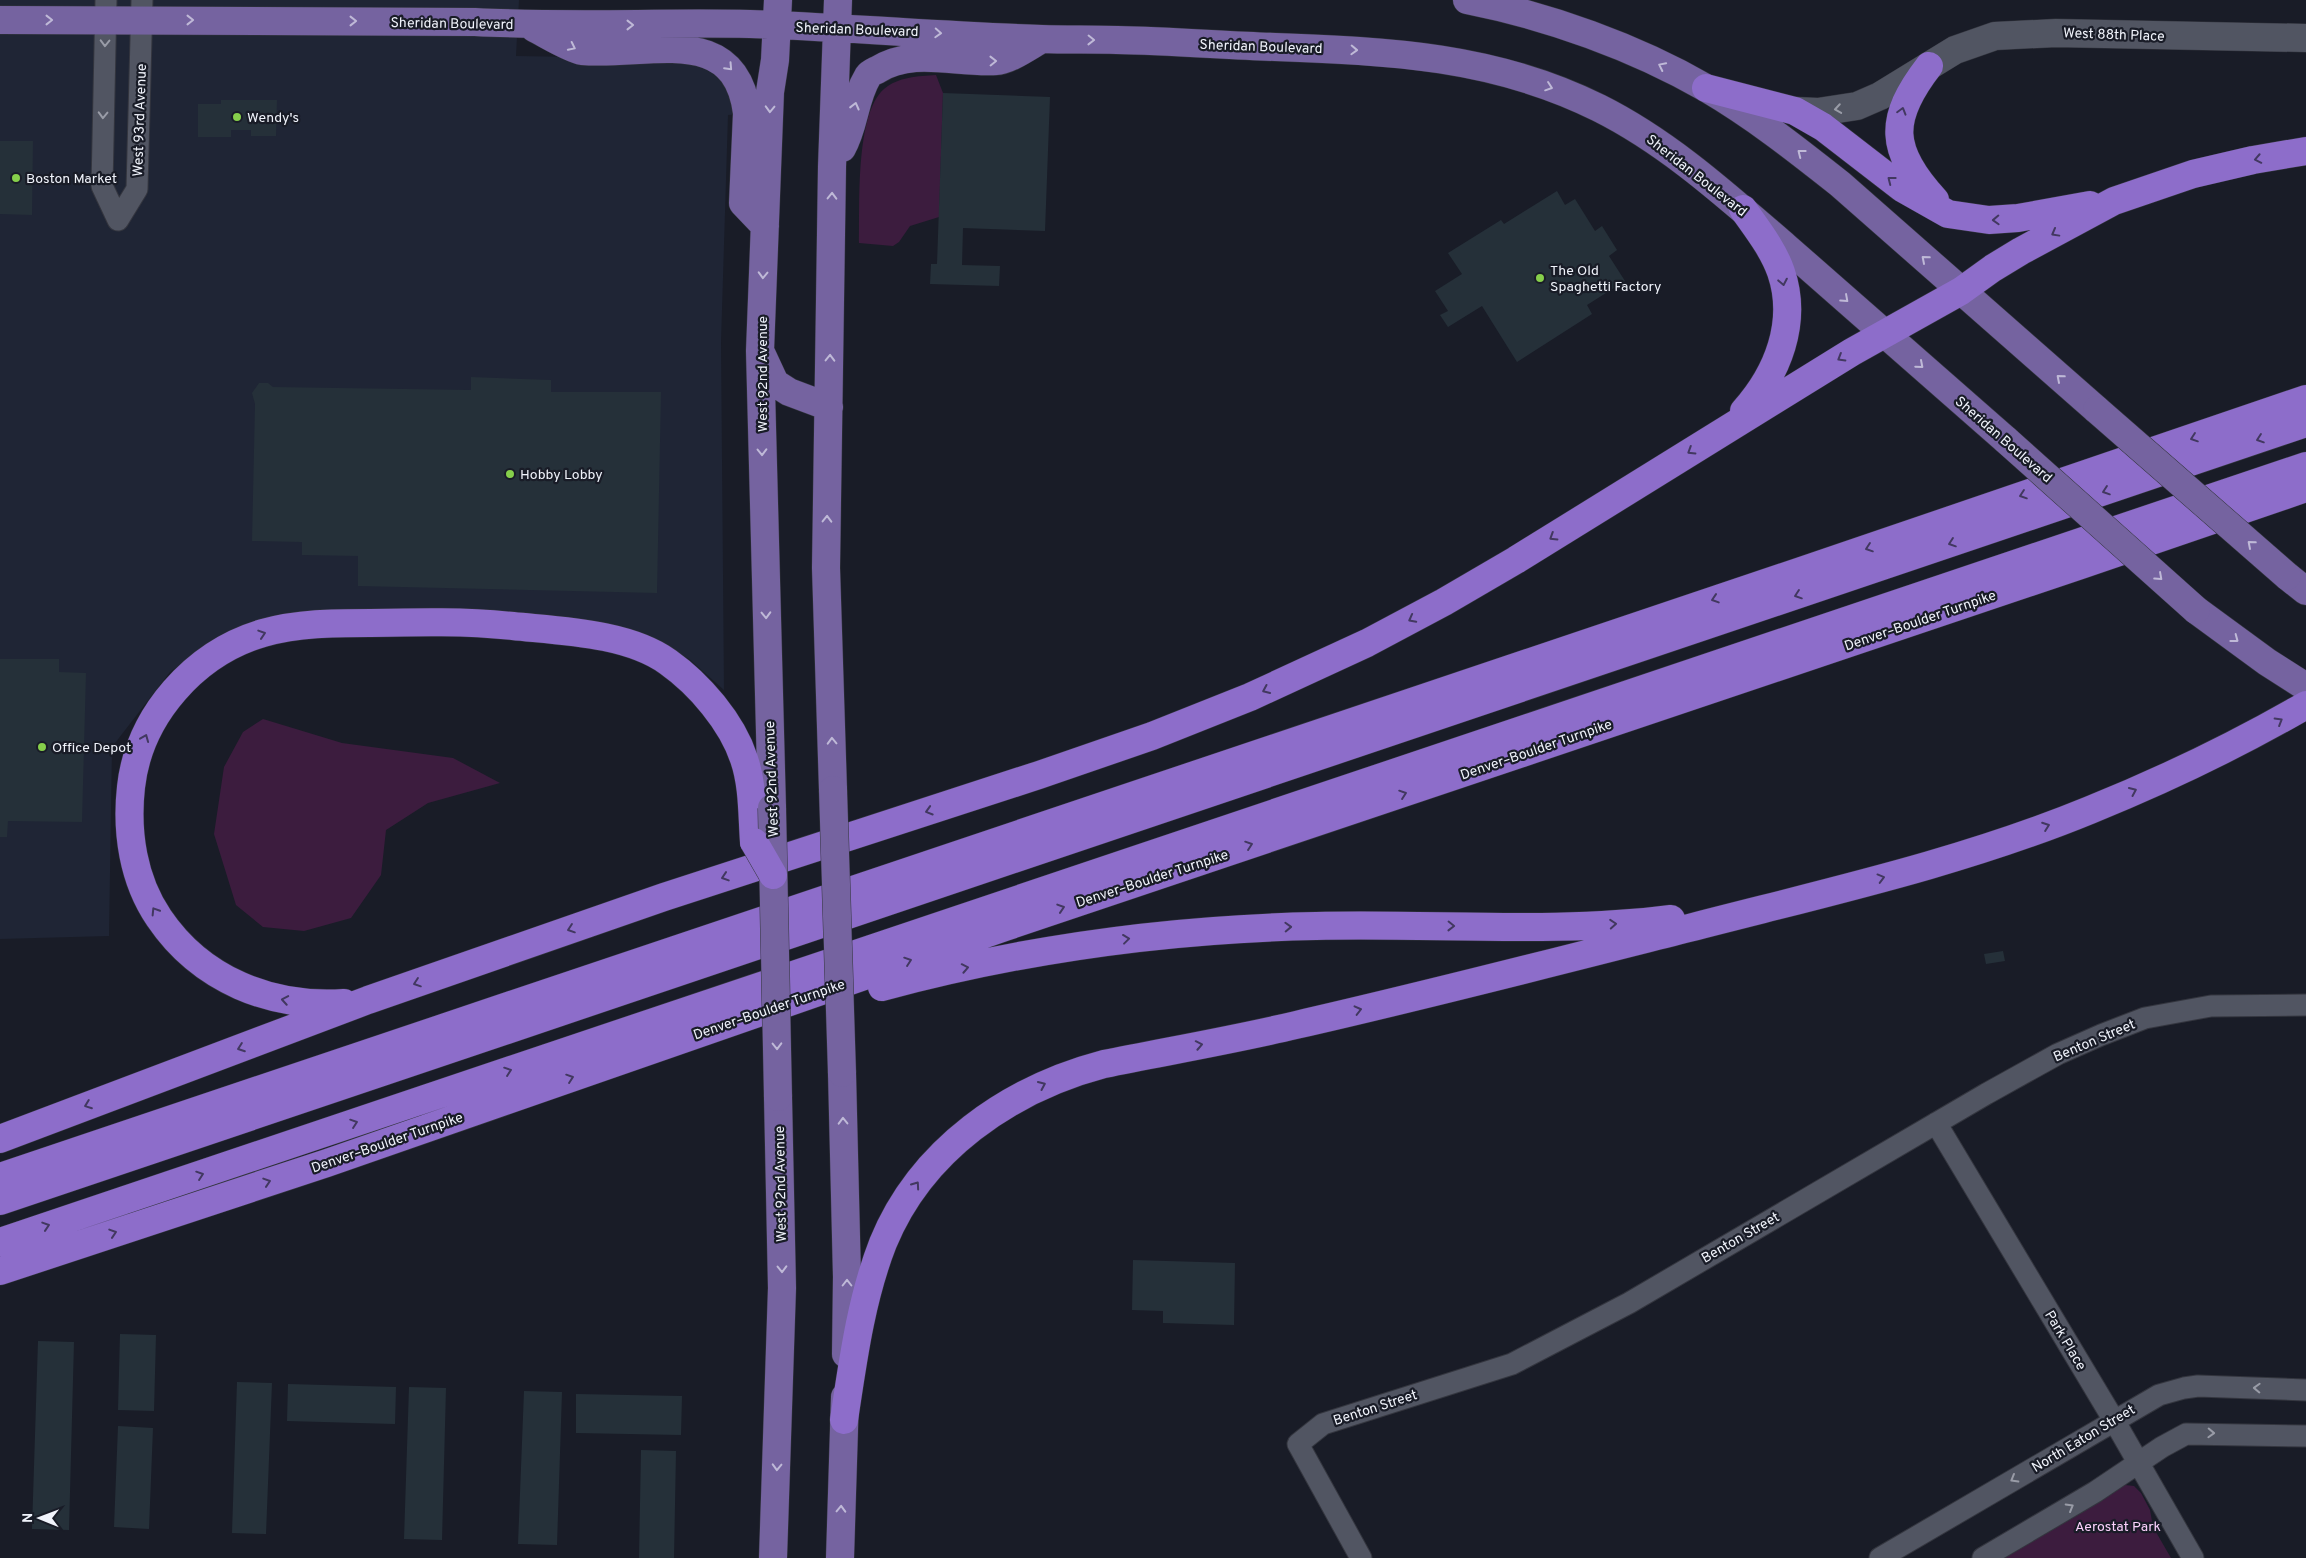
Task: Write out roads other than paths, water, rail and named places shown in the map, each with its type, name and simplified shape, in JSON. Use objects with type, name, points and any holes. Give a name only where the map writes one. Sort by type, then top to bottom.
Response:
[{"type":"highway","points":[[1929,66],[1906,100],[1900,116],[1899,139],[1904,157],[1916,179],[1948,214]]},
{"type":"highway","points":[[1706,88],[1795,111],[1823,128],[1902,188],[1948,214],[1990,220],[2018,218],[2114,201],[2193,174],[2253,160],[2306,151]]},
{"type":"highway","points":[[0,1139],[368,1000],[664,897],[1067,766],[1152,736],[1250,697],[1358,647],[1444,602],[1516,560],[1883,333],[1962,291],[2000,264],[2114,201]]},
{"type":"highway","points":[[1732,425],[1751,403],[1774,369],[1787,321],[1781,272],[1765,240],[1743,209]]},
{"type":"highway","points":[[0,1176],[1801,571],[2306,399]]},
{"type":"highway","points":[[0,1201],[2306,423]]},
{"type":"highway","points":[[0,1242],[2306,466]]},
{"type":"highway","name":"Denver–Boulder Turnpike","points":[[0,1271],[327,1163],[1005,927],[2062,572],[2306,488]]},
{"type":"highway","points":[[368,1000],[310,1004],[274,998],[235,985],[211,971],[188,953],[167,931],[152,907],[140,881],[132,843],[130,803],[132,780],[146,734],[169,697],[200,665],[216,654],[254,636],[285,628],[321,624],[479,623],[594,637],[629,643],[652,652],[682,674],[724,720],[744,758],[750,791],[754,842],[773,875]]},
{"type":"highway","points":[[844,1420],[864,1309],[875,1266],[893,1222],[917,1183],[955,1142],[1000,1108],[1036,1087],[1078,1071],[1104,1064],[1294,1026],[1834,890],[1941,861],[2088,811],[2275,724],[2306,705]]},
{"type":"highway","points":[[680,1040],[931,975],[1068,948],[1126,939],[1222,930],[1315,926],[1530,926],[1632,922],[1732,911],[1834,890]]},
{"type":"main road","points":[[838,0],[832,167],[826,568],[847,1278],[840,1558]]},
{"type":"main road","points":[[1467,0],[1534,16],[1646,59],[1706,88],[1798,150],[1840,184],[2297,583]]},
{"type":"main road","name":"Sheridan Boulevard","points":[[0,20],[106,10],[142,10],[528,25],[778,13],[836,28],[1042,39],[1115,40],[1380,51],[1479,66],[1554,89],[1600,108],[1645,134],[1690,166],[1743,209],[2196,610],[2267,662],[2306,687]]},
{"type":"main road","name":"West 92nd Avenue","points":[[774,1558],[782,1288],[760,351],[770,92],[775,60],[778,13]]},
{"type":"main road","points":[[528,25],[580,51],[694,50],[722,61],[736,76],[745,99],[747,113],[743,203],[765,226]]},
{"type":"main road","points":[[832,167],[850,135],[857,97],[869,74],[884,65],[902,59],[927,58],[1000,62],[1042,39]]},
{"type":"main road","points":[[760,351],[775,383],[789,392],[829,407]]},
{"type":"street","name":"West 93rd Avenue","points":[[106,10],[102,186],[118,220],[137,189],[142,10]]},
{"type":"street","name":"West 88th Place","points":[[1795,111],[1818,112],[1857,106],[1880,96],[1955,50],[1995,36],[2020,33],[2306,38]]},
{"type":"street","name":"Benton Street","points":[[1362,1558],[1298,1444],[1323,1424],[1512,1364],[1629,1303],[1936,1122],[2058,1054],[2101,1035],[2145,1018],[2211,1006],[2306,1005]]},
{"type":"street","name":"Park Place","points":[[1936,1122],[2115,1422],[2193,1558]]},
{"type":"street","name":"North Eaton Street","points":[[1880,1558],[2115,1422],[2137,1406],[2159,1395],[2184,1388],[2306,1390]]},
{"type":"street","points":[[1983,1558],[2186,1434],[2306,1436]]},
{"type":"place","name":"Wendy's","points":[[237,117]]},
{"type":"place","name":"Boston Market","points":[[16,178]]},
{"type":"place","name":"The Old Spaghetti Factory","points":[[1540,278]]},
{"type":"place","name":"Hobby Lobby","points":[[510,474]]},
{"type":"place","name":"Office Depot","points":[[42,747]]},
{"type":"park label","name":"Aerostat Park","points":[[2118,1526]]}]
